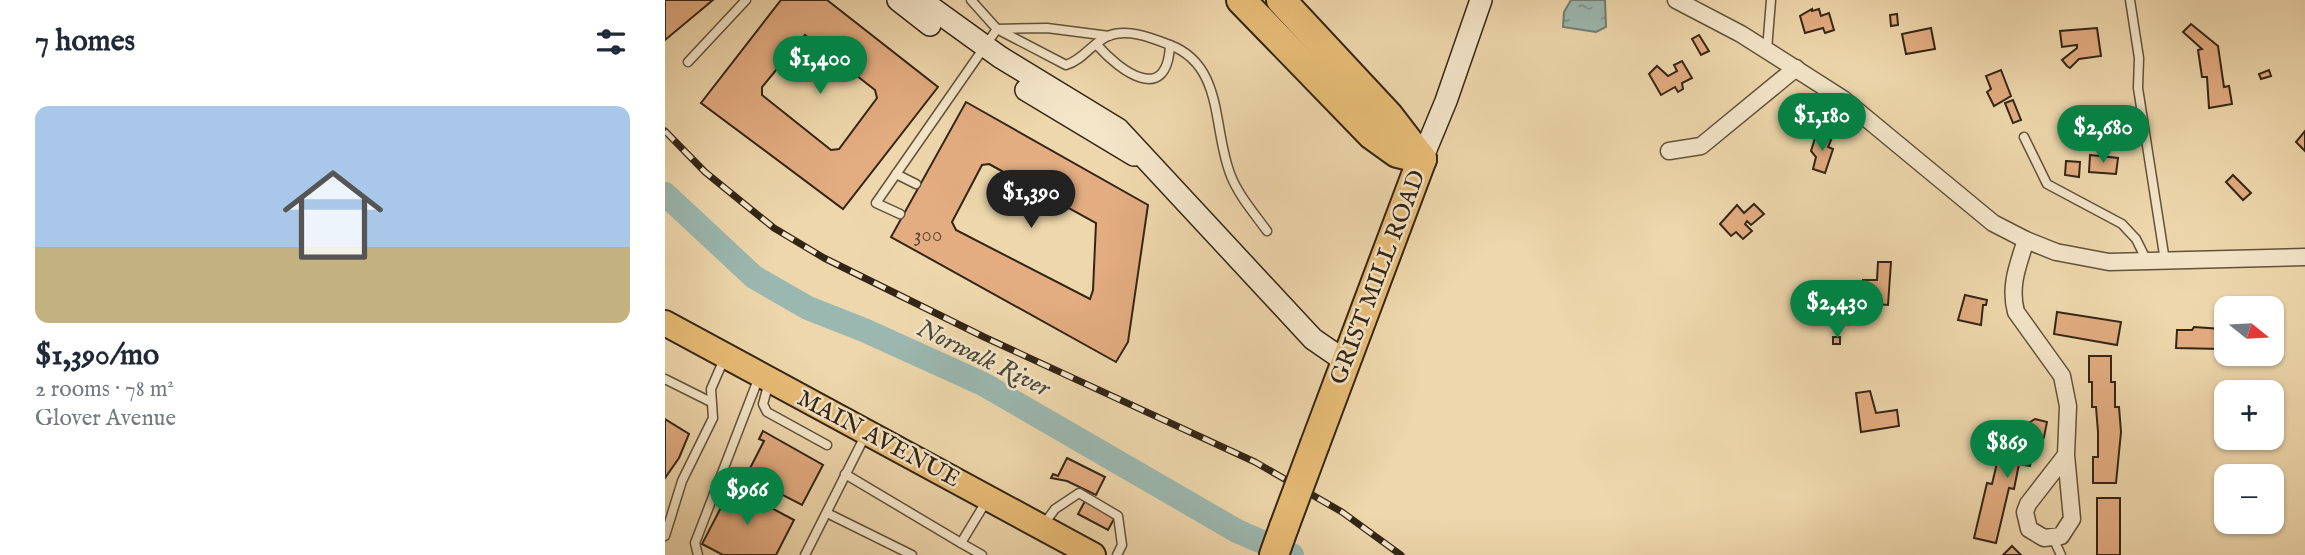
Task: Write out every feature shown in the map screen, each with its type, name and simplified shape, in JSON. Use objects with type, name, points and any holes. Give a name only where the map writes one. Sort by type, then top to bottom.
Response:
[{"type":"highway","points":[[1241,0],[1372,135],[1397,153],[1422,159]]},
{"type":"highway","points":[[1281,0],[1389,116],[1422,159]]},
{"type":"highway","name":"GRIST MILL ROAD","points":[[1274,555],[1422,159]]},
{"type":"main road","name":"MAIN AVENUE","points":[[665,323],[1093,555]]},
{"type":"street","points":[[898,0],[979,52],[1076,122],[1157,168],[1313,339],[1345,362]]},
{"type":"street","points":[[921,0],[979,52]]},
{"type":"street","name":"GRIST MILL ROAD","points":[[1422,159],[1446,101],[1481,0]]},
{"type":"street","points":[[1676,0],[1767,50],[1843,99],[1993,223],[2026,240],[2087,259],[2165,261],[2305,257]]},
{"type":"street","points":[[1669,151],[1701,146],[1797,68]]},
{"type":"street","points":[[2026,240],[2013,281],[2013,302],[2016,312],[2062,376],[2068,406],[2066,456],[2072,519],[2065,533],[2053,538],[2036,535],[2026,521],[2028,504],[2066,456]]},
{"type":"lane","points":[[688,62],[746,0]]},
{"type":"lane","points":[[971,0],[997,29],[1066,65],[1080,59],[1109,36]]},
{"type":"lane","points":[[2130,0],[2139,58],[2138,88],[2165,261]]},
{"type":"lane","points":[[1767,50],[1770,2]]},
{"type":"lane","points":[[997,29],[1047,28],[1109,36],[1143,35],[1170,45],[1197,60],[1209,80],[1231,177],[1267,231]]},
{"type":"lane","points":[[900,214],[876,203],[997,29]]},
{"type":"lane","points":[[1097,45],[1111,61],[1140,79],[1152,79],[1164,72],[1170,45]]},
{"type":"lane","points":[[2024,137],[2047,184],[2122,224],[2136,239],[2147,261]]},
{"type":"lane","points":[[895,174],[916,184]]},
{"type":"lane","points":[[665,536],[682,481],[713,418],[711,389],[726,355]]},
{"type":"lane","points":[[765,376],[763,404],[767,412],[827,445]]},
{"type":"lane","points":[[698,555],[695,543],[765,376]]},
{"type":"lane","points":[[665,379],[711,401]]},
{"type":"lane","points":[[805,555],[867,432]]},
{"type":"lane","points":[[845,474],[982,555]]},
{"type":"lane","points":[[1042,526],[1055,509],[1079,493],[1118,516],[1122,545],[1117,555]]},
{"type":"lane","points":[[961,543],[989,497]]},
{"type":"lane","points":[[827,513],[912,555]]},
{"type":"lane","points":[[2053,538],[2061,555]]},
{"type":"water","points":[[1571,0],[1605,0],[1606,27],[1596,32],[1563,27],[1564,12]]},
{"type":"building","points":[[665,0],[713,0],[665,40]]},
{"type":"building","points":[[781,0],[827,0],[938,87],[843,209],[701,103]],"holes":[[[805,35],[875,90],[877,98],[839,149],[831,150],[762,95],[762,87]]]},
{"type":"building","points":[[1812,9],[1819,9],[1821,16],[1829,13],[1834,30],[1825,33],[1823,28],[1805,33],[1800,16]]},
{"type":"building","points":[[1897,14],[1898,25],[1891,26],[1890,15]]},
{"type":"building","points":[[2191,24],[2218,46],[2224,87],[2229,86],[2232,104],[2209,108],[2207,77],[2202,77],[2198,50],[2202,49],[2183,32]]},
{"type":"building","points":[[1931,28],[1935,49],[1906,54],[1902,34]]},
{"type":"building","points":[[2097,28],[2101,56],[2079,59],[2070,68],[2067,66],[2062,60],[2077,48],[2077,45],[2062,47],[2060,31]]},
{"type":"building","points":[[1699,35],[1709,51],[1701,55],[1692,39]]},
{"type":"building","points":[[1682,61],[1692,78],[1682,83],[1683,89],[1678,92],[1675,87],[1661,95],[1649,74],[1657,66],[1668,76],[1677,71],[1674,65]]},
{"type":"building","points":[[2001,70],[2011,96],[1994,106],[1987,92],[1991,89],[1986,76]]},
{"type":"building","points":[[2269,70],[2271,76],[2261,79],[2259,74]]},
{"type":"building","points":[[2013,100],[2021,120],[2013,123],[2005,103]]},
{"type":"building","points":[[966,102],[1148,205],[1128,342],[1116,362],[891,237]],"holes":[[[989,164],[1096,223],[1093,290],[1090,299],[956,230],[952,222],[982,165]]]},
{"type":"building","points":[[2305,131],[2305,151],[2296,142]]},
{"type":"building","points":[[1816,135],[1831,140],[1828,147],[1833,149],[1825,173],[1813,169],[1816,157],[1811,151]]},
{"type":"building","points":[[2090,155],[2118,158],[2116,174],[2089,172]]},
{"type":"building","points":[[2066,161],[2080,162],[2079,177],[2065,175]]},
{"type":"building","points":[[2233,175],[2251,193],[2243,200],[2226,182]]},
{"type":"building","points":[[1754,204],[1764,214],[1751,225],[1747,221],[1745,224],[1752,231],[1743,239],[1736,232],[1731,236],[1720,224],[1737,205],[1744,213]]},
{"type":"building","points":[[1878,262],[1891,262],[1888,305],[1876,304],[1876,296],[1862,292],[1863,280],[1877,280]]},
{"type":"building","points":[[1965,295],[1987,300],[1986,305],[1983,305],[1981,325],[1958,320]]},
{"type":"building","points":[[2057,312],[2121,322],[2117,345],[2054,334]]},
{"type":"building","points":[[2194,327],[2214,328],[2214,349],[2176,348],[2177,330],[2192,330]]},
{"type":"building","points":[[1833,337],[1840,337],[1840,344],[1833,344]]},
{"type":"building","points":[[2089,356],[2111,356],[2111,382],[2115,382],[2115,407],[2119,407],[2121,432],[2116,483],[2093,483],[2093,457],[2098,457],[2098,432],[2096,407],[2092,407],[2092,382],[2089,382]]},
{"type":"building","points":[[1870,391],[1876,413],[1897,410],[1899,426],[1861,432],[1856,393]]},
{"type":"building","points":[[665,419],[689,434],[679,458],[665,478]]},
{"type":"building","points":[[2035,419],[2047,422],[2044,437],[2042,442],[2035,441],[2030,466],[2019,464],[2014,489],[2009,488],[1996,543],[1974,538],[1987,483],[1992,484],[1998,459],[2008,461],[2016,431]]},
{"type":"building","points":[[763,431],[823,465],[802,505],[746,476],[764,441],[759,439]]},
{"type":"building","points":[[1067,458],[1105,477],[1096,495],[1067,481],[1051,478],[1053,474],[1058,476]]},
{"type":"building","points":[[732,487],[794,520],[776,555],[723,555],[702,544],[726,498],[719,494],[722,488],[729,492]]},
{"type":"building","points":[[2097,498],[2120,498],[2120,555],[2097,555]]},
{"type":"building","points":[[1085,501],[1115,517],[1108,530],[1078,514]]},
{"type":"building","points":[[2012,546],[2021,555],[2003,555]]},
{"type":"waterway","name":"Norwalk River","points":[[665,194],[754,277],[808,308],[864,330],[983,384],[1237,531],[1292,555]]},
{"type":"railway","points":[[665,131],[705,172],[774,228],[824,258],[984,337],[1255,462],[1342,512],[1401,555]]}]
